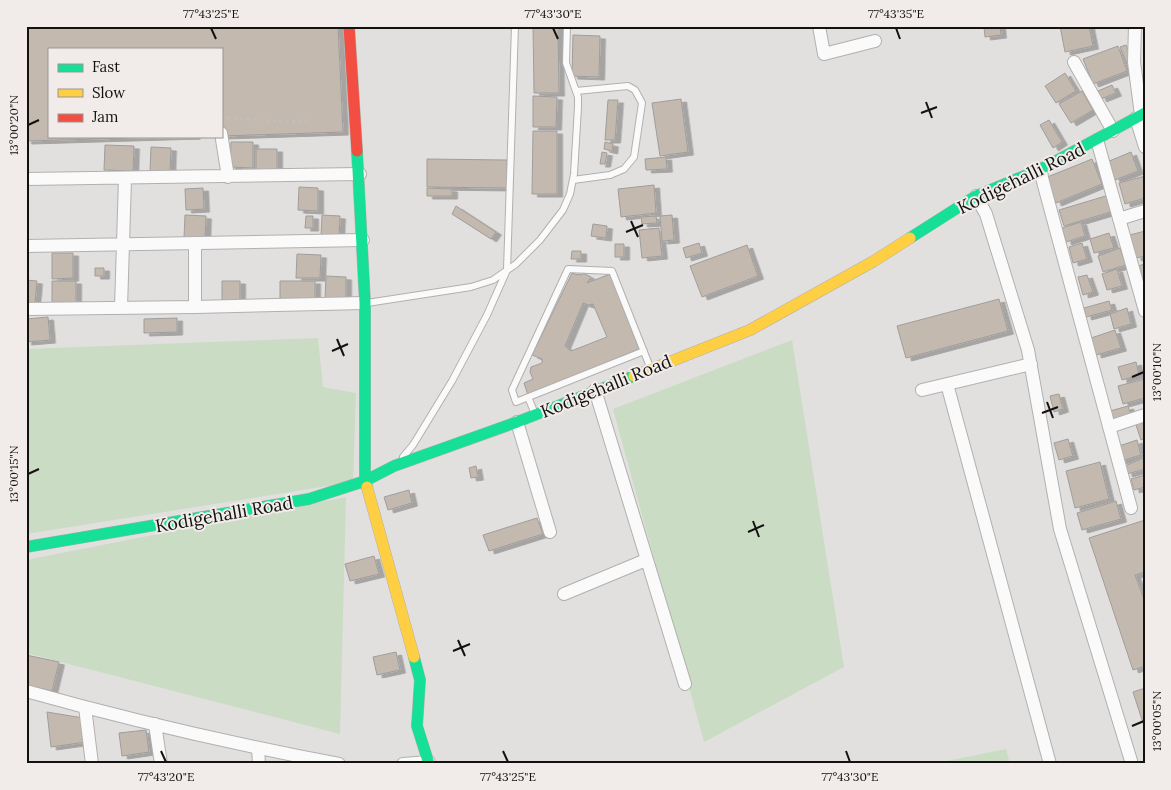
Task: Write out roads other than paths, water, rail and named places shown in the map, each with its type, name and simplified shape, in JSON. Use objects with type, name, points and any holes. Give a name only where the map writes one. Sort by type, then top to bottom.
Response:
[{"type":"street","points":[[349,26],[363,240],[365,481],[420,680],[417,726],[430,763],[403,764]]},
{"type":"street","points":[[819,26],[824,54],[875,41]]},
{"type":"street","points":[[1135,26],[1134,62],[1145,148]]},
{"type":"street","points":[[1074,62],[1113,131]]},
{"type":"street","name":"Kodigehalli Road","points":[[26,547],[309,499],[365,481],[394,466],[517,422],[750,330],[874,261],[976,196],[1041,169],[1140,115]]},
{"type":"street","points":[[222,138],[228,177]]},
{"type":"street","points":[[1097,140],[1145,311]]},
{"type":"street","points":[[1041,169],[1130,508]]},
{"type":"street","points":[[26,179],[360,174]]},
{"type":"street","points":[[121,308],[125,179]]},
{"type":"street","points":[[976,196],[986,214],[1028,350],[1060,529],[1132,764]]},
{"type":"street","points":[[1119,219],[1145,211]]},
{"type":"street","points":[[26,246],[363,240]]},
{"type":"street","points":[[194,243],[195,307]]},
{"type":"street","points":[[26,309],[365,303]]},
{"type":"street","points":[[922,390],[1031,364]]},
{"type":"street","points":[[947,384],[1050,764]]},
{"type":"street","points":[[595,390],[684,684]]},
{"type":"street","points":[[1109,427],[1145,415]]},
{"type":"street","points":[[517,422],[550,532]]},
{"type":"street","points":[[564,594],[646,560]]},
{"type":"street","points":[[26,691],[155,724],[258,748],[339,764]]},
{"type":"street","points":[[85,707],[92,764]]},
{"type":"street","points":[[155,724],[160,764]]},
{"type":"street","points":[[258,748],[259,764]]},
{"type":"lane","points":[[394,466],[413,446],[452,381],[487,315],[507,270],[515,26]]},
{"type":"lane","points":[[365,303],[471,287],[493,280],[516,264],[540,240],[562,210],[570,194],[573,180],[578,107],[576,91],[566,63],[567,26]]},
{"type":"lane","points":[[573,180],[610,175],[624,169],[634,157],[642,103],[640,96],[628,86],[576,91]]},
{"type":"lane","points":[[644,352],[516,402],[512,390],[568,269],[612,271],[651,368]]},
{"type":"lane","points":[[528,397],[535,415]]}]
